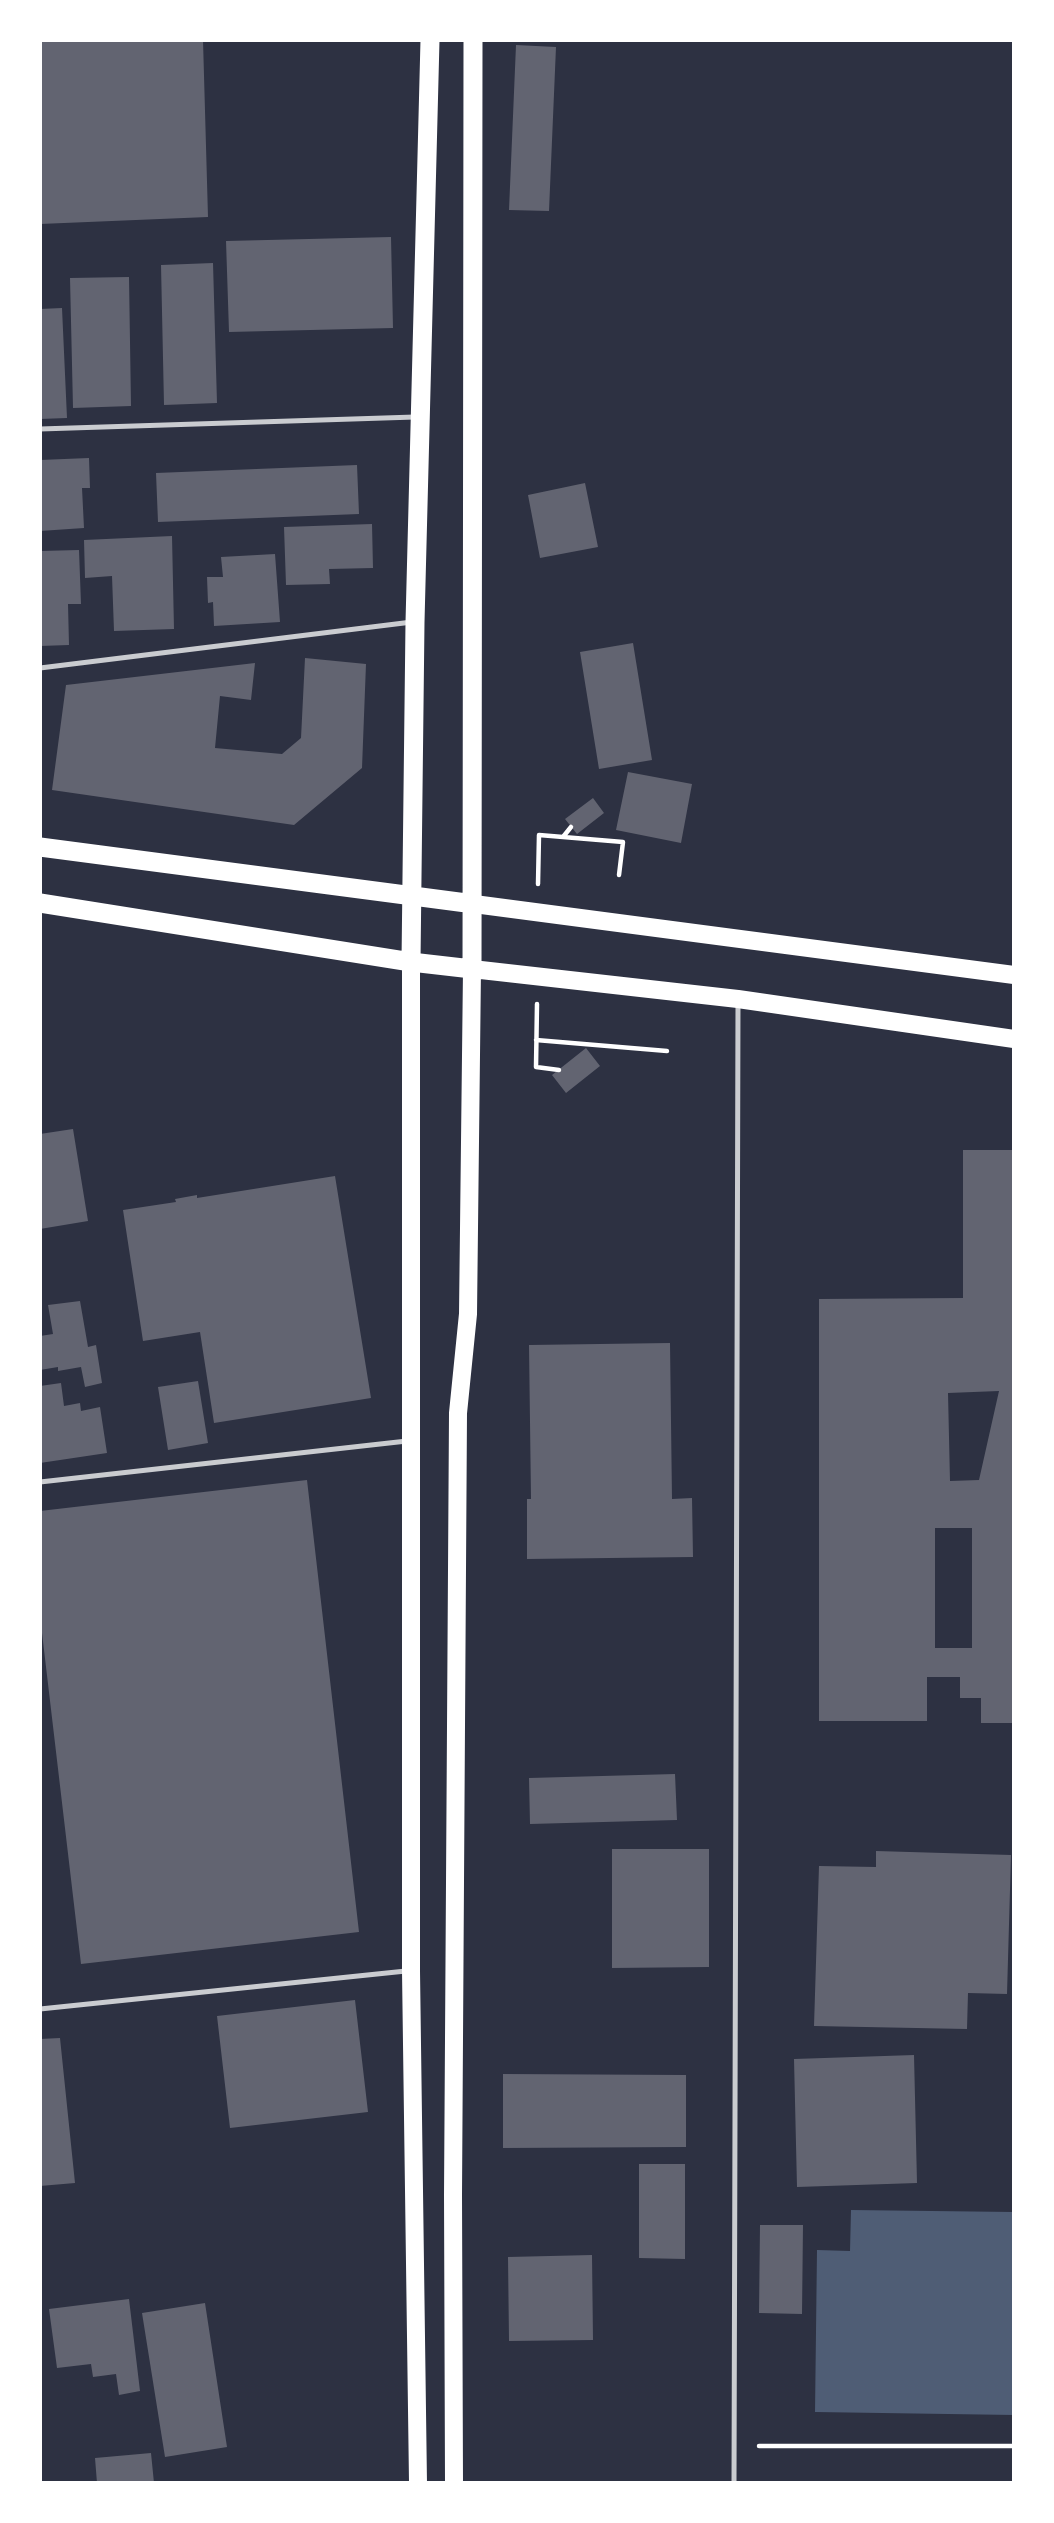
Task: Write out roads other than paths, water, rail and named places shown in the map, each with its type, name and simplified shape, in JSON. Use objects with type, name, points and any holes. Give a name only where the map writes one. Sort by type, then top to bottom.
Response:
[{"type":"highway","points":[[411,962],[415,622],[430,40]]},
{"type":"highway","points":[[40,902],[411,962],[472,969],[473,40]]},
{"type":"highway","points":[[40,847],[474,904]]},
{"type":"main road","points":[[474,904],[1014,975]]},
{"type":"main road","points":[[411,962],[411,1971],[418,2483]]},
{"type":"main road","points":[[454,2483],[458,1427],[468,1314],[472,969],[738,999],[1014,1039]]},
{"type":"lane","points":[[40,429],[422,417]]},
{"type":"lane","points":[[40,668],[415,622]]},
{"type":"lane","points":[[734,2483],[738,999]]},
{"type":"lane","points":[[40,1482],[410,1440]]},
{"type":"lane","points":[[40,2009],[411,1971]]},
{"type":"water","points":[[851,2210],[1014,2212],[1014,2415],[815,2412],[817,2250],[850,2251]]}]
